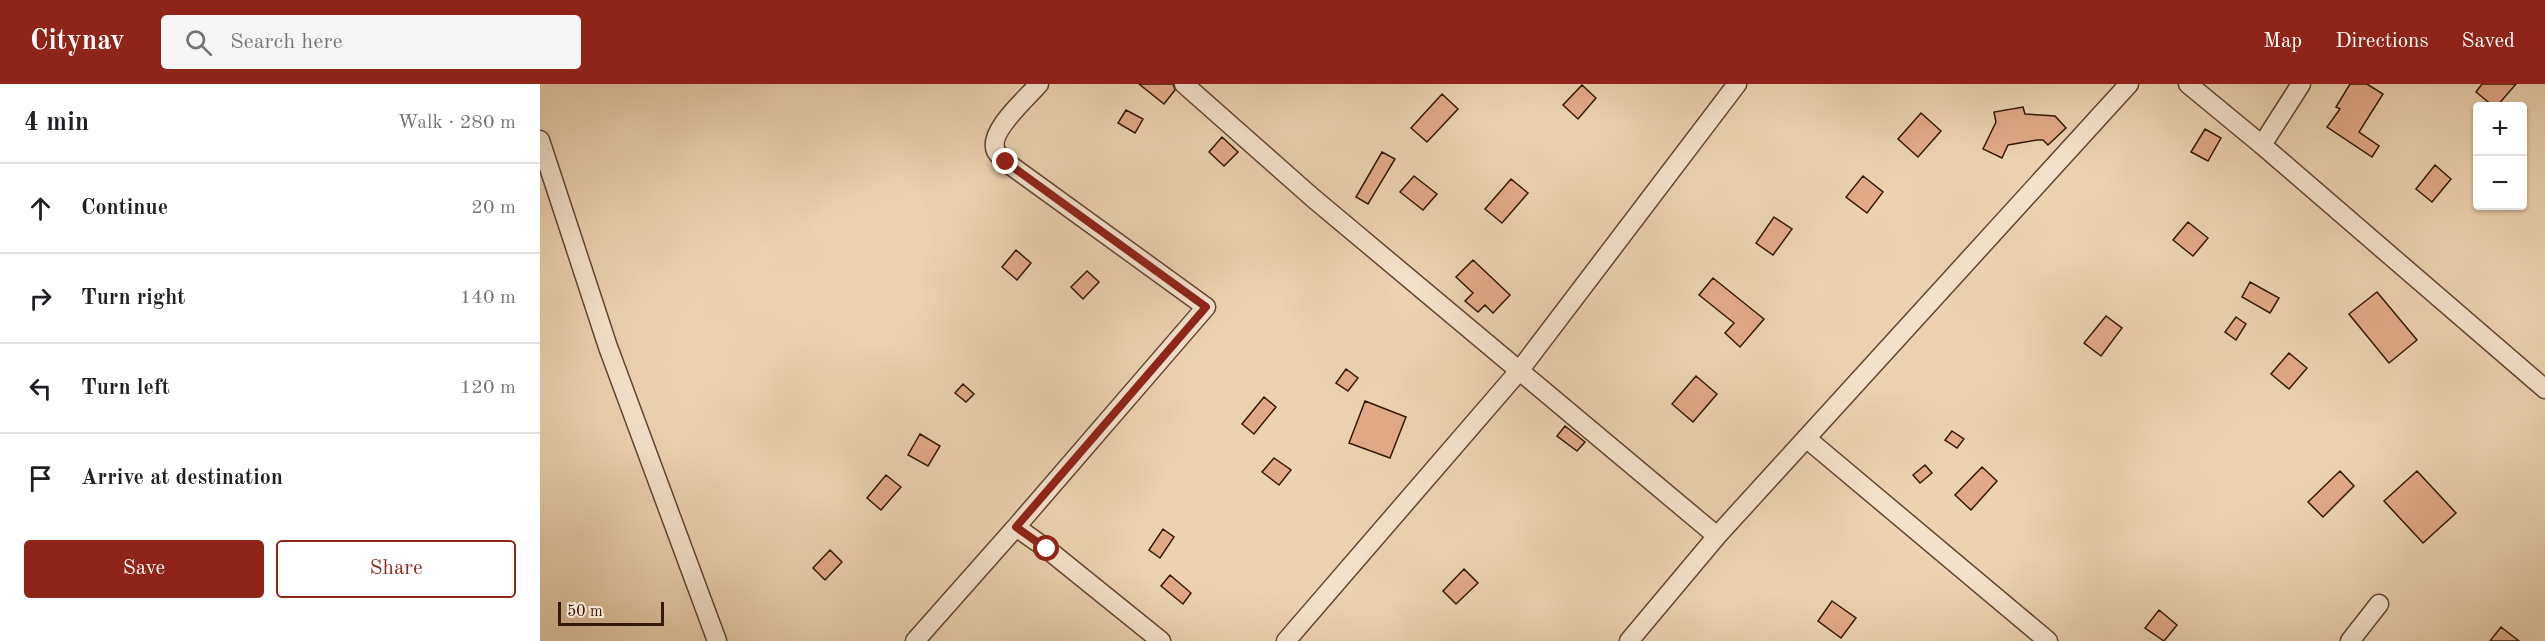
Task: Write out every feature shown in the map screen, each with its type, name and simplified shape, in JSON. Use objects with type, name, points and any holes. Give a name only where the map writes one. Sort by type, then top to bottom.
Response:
[{"type":"street","points":[[915,641],[1206,307],[1006,162],[996,151],[994,139],[999,129],[1039,84]]},
{"type":"street","points":[[1184,84],[1519,371],[1717,536]]},
{"type":"street","points":[[1286,641],[1519,371],[1737,84]]},
{"type":"street","points":[[1629,641],[1717,536],[2129,84]]},
{"type":"street","points":[[2188,84],[2545,389]]},
{"type":"street","points":[[2262,145],[2301,84]]},
{"type":"street","points":[[540,140],[608,347],[717,641]]},
{"type":"street","points":[[1806,438],[2025,633],[2048,641]]},
{"type":"street","points":[[1016,527],[1047,549],[1161,641]]},
{"type":"street","points":[[2350,641],[2379,604]]},
{"type":"building","points":[[1139,84],[1173,84],[1175,90],[1164,104]]},
{"type":"building","points":[[2350,84],[2367,84],[2383,94],[2359,132],[2379,146],[2372,157],[2327,127],[2340,109],[2336,107]]},
{"type":"building","points":[[2482,84],[2516,84],[2500,102],[2488,102],[2476,92]]},
{"type":"building","points":[[1582,85],[1596,98],[1578,119],[1563,105]]},
{"type":"building","points":[[1442,94],[1458,109],[1427,142],[1411,128]]},
{"type":"building","points":[[2023,107],[2025,114],[2055,116],[2066,128],[2048,145],[2043,140],[2037,140],[2008,145],[2002,158],[1983,149],[1996,122],[1994,112]]},
{"type":"building","points":[[1126,110],[1143,119],[1135,133],[1118,123]]},
{"type":"building","points":[[1921,113],[1941,131],[1918,157],[1898,139]]},
{"type":"building","points":[[2205,129],[2221,138],[2208,161],[2191,152]]},
{"type":"building","points":[[1222,137],[1238,152],[1224,166],[1209,152]]},
{"type":"building","points":[[1382,152],[1395,159],[1368,204],[1356,197]]},
{"type":"building","points":[[2435,165],[2451,179],[2432,202],[2416,189]]},
{"type":"building","points":[[1414,176],[1437,194],[1423,210],[1400,192]]},
{"type":"building","points":[[1863,176],[1883,192],[1867,213],[1846,197]]},
{"type":"building","points":[[1511,179],[1528,193],[1502,223],[1485,209]]},
{"type":"building","points":[[1774,217],[1792,229],[1773,255],[1756,243]]},
{"type":"building","points":[[2188,222],[2208,238],[2193,256],[2173,240]]},
{"type":"building","points":[[1016,250],[1031,263],[1017,280],[1002,267]]},
{"type":"building","points":[[1473,260],[1510,295],[1493,313],[1485,305],[1478,312],[1465,301],[1473,293],[1456,277]]},
{"type":"building","points":[[1087,271],[1099,282],[1083,299],[1071,287]]},
{"type":"building","points":[[1713,278],[1764,319],[1740,347],[1725,333],[1734,323],[1699,295]]},
{"type":"building","points":[[2250,282],[2279,298],[2270,313],[2242,297]]},
{"type":"building","points":[[2377,292],[2417,340],[2389,363],[2349,314]]},
{"type":"building","points":[[2106,316],[2122,328],[2101,356],[2084,343]]},
{"type":"building","points":[[2236,317],[2246,324],[2236,340],[2225,332]]},
{"type":"building","points":[[2289,353],[2307,368],[2289,389],[2271,374]]},
{"type":"building","points":[[1346,369],[1358,378],[1348,391],[1336,383]]},
{"type":"building","points":[[1696,376],[1717,394],[1693,422],[1672,404]]},
{"type":"building","points":[[963,384],[974,394],[966,402],[955,393]]},
{"type":"building","points":[[1264,397],[1276,407],[1254,434],[1242,424]]},
{"type":"building","points":[[1365,401],[1406,417],[1390,458],[1349,443]]},
{"type":"building","points":[[1565,426],[1585,442],[1577,451],[1557,436]]},
{"type":"building","points":[[1952,431],[1964,439],[1957,448],[1945,440]]},
{"type":"building","points":[[920,434],[940,446],[928,466],[908,455]]},
{"type":"building","points":[[1274,458],[1291,470],[1279,485],[1262,472]]},
{"type":"building","points":[[1925,465],[1932,473],[1920,483],[1913,475]]},
{"type":"building","points":[[1982,467],[1997,481],[1971,510],[1955,495]]},
{"type":"building","points":[[2340,471],[2354,486],[2323,517],[2308,502]]},
{"type":"building","points":[[2417,471],[2456,513],[2423,543],[2384,501]]},
{"type":"building","points":[[886,475],[901,487],[881,510],[867,498]]},
{"type":"building","points":[[1163,529],[1174,537],[1160,558],[1149,550]]},
{"type":"building","points":[[830,550],[842,562],[825,580],[813,568]]},
{"type":"building","points":[[1464,569],[1478,583],[1456,604],[1443,591]]},
{"type":"building","points":[[1170,575],[1191,593],[1183,604],[1161,586]]},
{"type":"building","points":[[1832,601],[1856,618],[1841,638],[1818,621]]},
{"type":"building","points":[[2159,610],[2177,625],[2164,641],[2145,628]]},
{"type":"building","points":[[2501,627],[2519,641],[2490,641]]},
{"type":"route","points":[[1006,162],[1206,307],[1034,503],[1016,527],[1047,549]]}]
